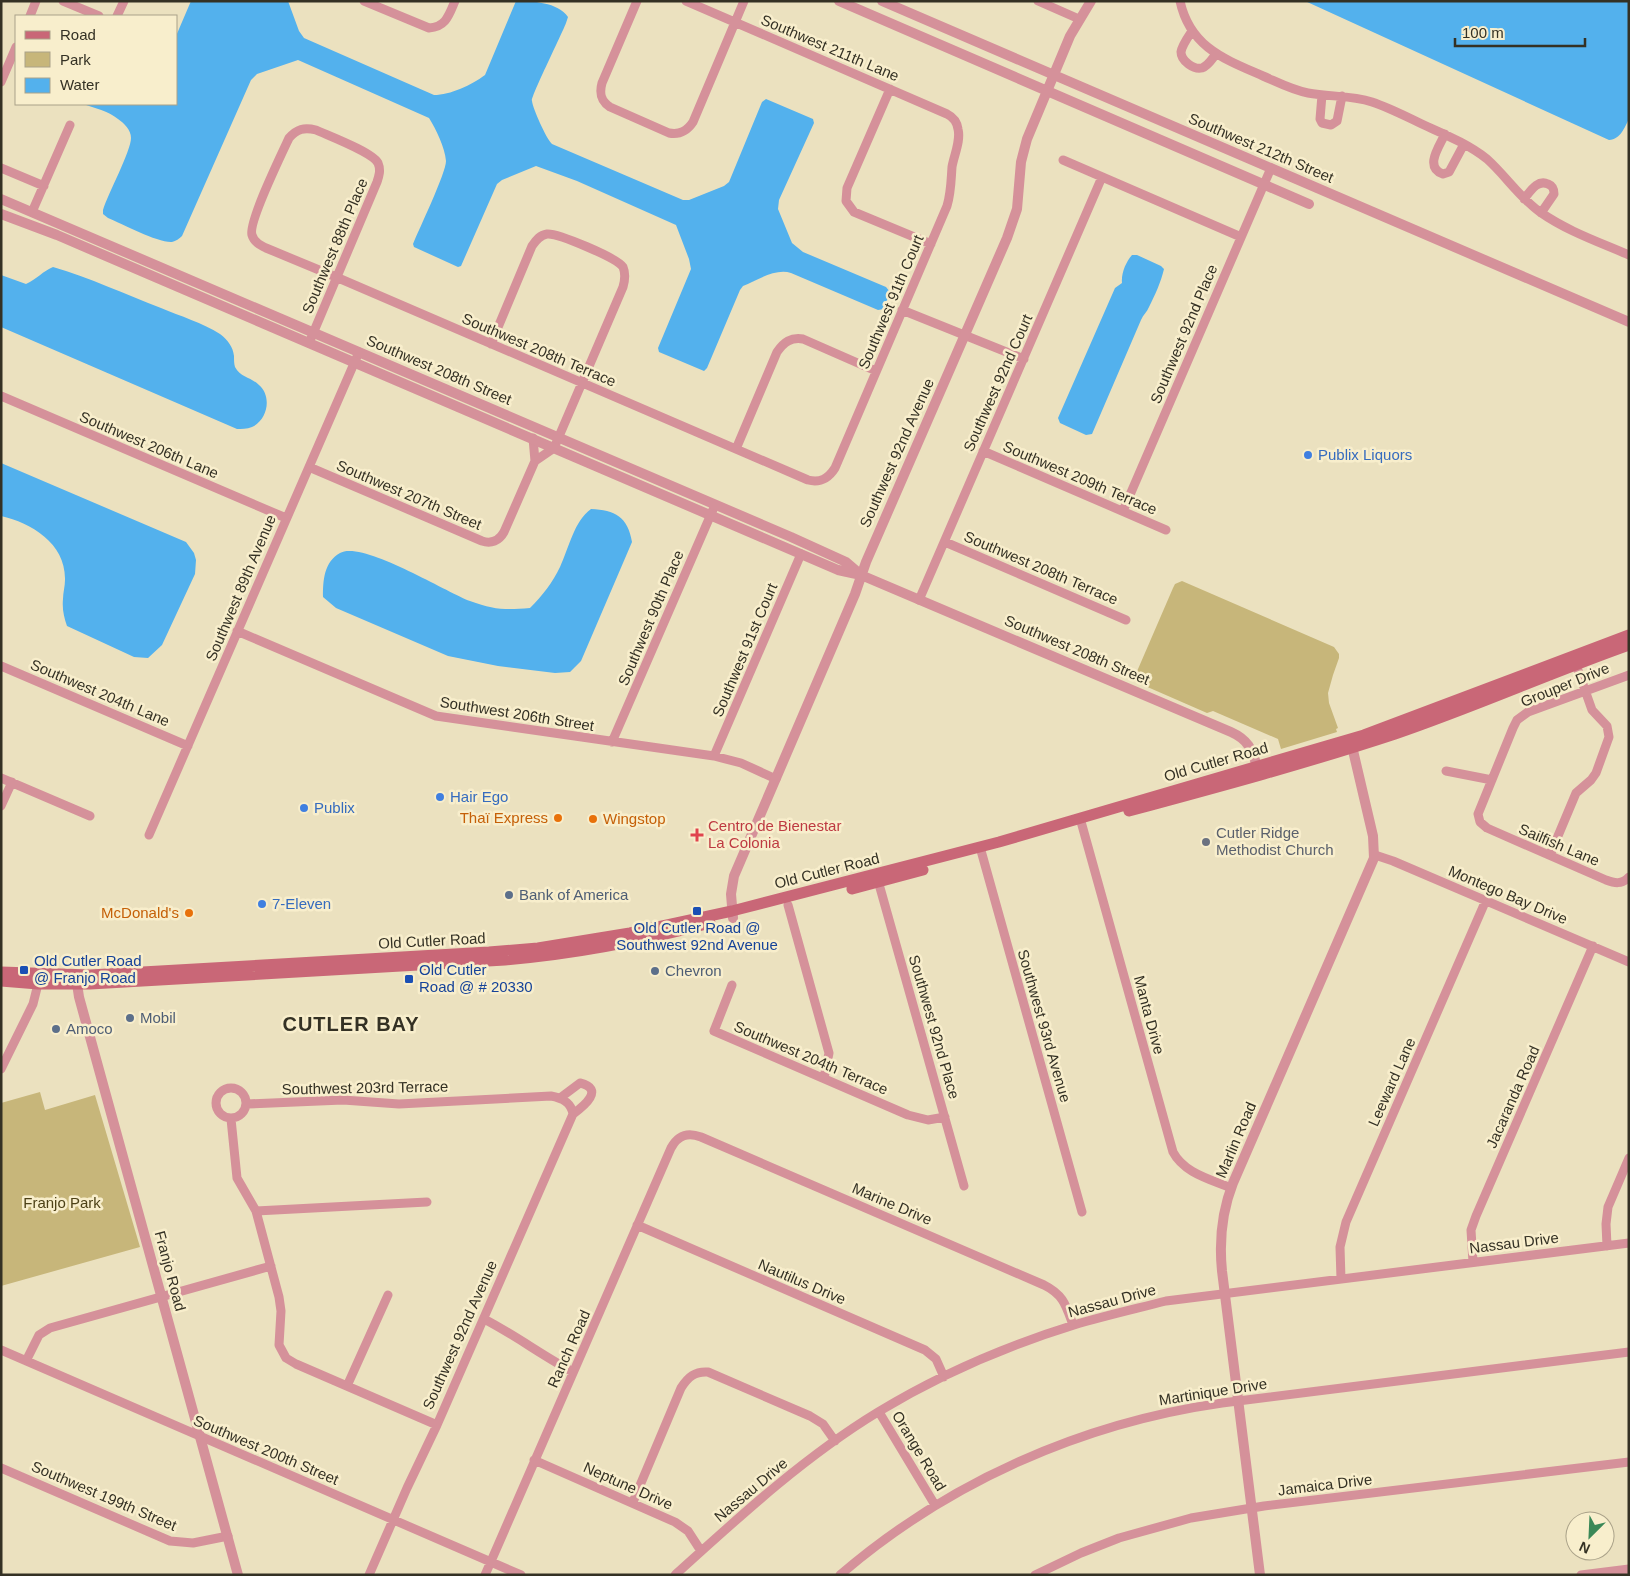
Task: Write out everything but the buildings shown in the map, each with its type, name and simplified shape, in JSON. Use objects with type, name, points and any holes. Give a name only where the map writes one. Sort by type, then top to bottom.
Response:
[{"type":"main road","name":"Old Cutler Road","points":[[1,981],[38,984],[76,980],[364,964],[458,963],[642,940],[732,914],[981,850],[1351,743],[1404,730],[1574,660],[1629,635]]},
{"type":"main road","name":"Old Cutler Road","points":[[1574,660],[1629,645]]},
{"type":"main road","name":"Old Cutler Road","points":[[732,914],[788,905],[878,878]]},
{"type":"main road","name":"Old Cutler Road","points":[[364,964],[472,953],[559,949]]},
{"type":"main road","points":[[458,963],[462,958],[470,956],[472,953]]},
{"type":"main road","name":"Old Cutler Road","points":[[1,972],[76,980]]},
{"type":"street","points":[[30,15],[36,1]]},
{"type":"street","points":[[64,1],[97,15]]},
{"type":"street","points":[[117,15],[124,1]]},
{"type":"street","points":[[364,1],[423,27],[431,28],[439,26],[447,18],[455,1]]},
{"type":"street","points":[[637,1],[602,83],[600,92],[602,100],[610,107],[669,133],[680,133],[686,130],[693,122],[744,1]]},
{"type":"street","name":"Southwest 211th Lane","points":[[686,1],[947,114],[955,121],[958,127]]},
{"type":"street","points":[[839,1],[1309,204]]},
{"type":"street","name":"Southwest 212th Street","points":[[882,1],[1629,322]]},
{"type":"street","points":[[1038,1],[1078,19]]},
{"type":"street","name":"Southwest 92nd Avenue","points":[[732,914],[731,889],[734,876],[855,594],[861,575],[1014,221],[1022,156],[1053,75],[1078,19],[1090,1]]},
{"type":"street","points":[[1180,1],[1192,31],[1204,46],[1216,54],[1290,88],[1322,95],[1359,98],[1380,105],[1445,134],[1479,153],[1495,167],[1524,199],[1541,213],[1565,227],[1629,254]]},
{"type":"street","points":[[1192,31],[1181,52],[1183,59],[1198,68],[1203,68],[1207,66],[1216,54]]},
{"type":"street","points":[[1,82],[15,49]]},
{"type":"street","points":[[890,89],[847,188],[846,201],[854,212],[931,244]]},
{"type":"street","points":[[1322,95],[1320,119],[1322,123],[1331,125],[1337,121],[1342,96]]},
{"type":"street","points":[[32,212],[70,125]]},
{"type":"street","name":"Southwest 91th Court","points":[[825,479],[835,468],[931,244],[949,196],[952,167],[959,135],[958,127]]},
{"type":"street","name":"Southwest 88th Place","points":[[251,230],[288,140],[298,130],[307,128],[316,130],[368,154],[376,161],[380,169],[378,180],[309,343]]},
{"type":"street","points":[[1445,134],[1433,161],[1434,169],[1438,172],[1443,174],[1449,172],[1464,144]]},
{"type":"street","points":[[1063,160],[1241,237]]},
{"type":"street","points":[[1,168],[44,186]]},
{"type":"street","name":"Southwest 92nd Place","points":[[1123,511],[1271,168]]},
{"type":"street","name":"Southwest 92nd Court","points":[[919,600],[1102,177]]},
{"type":"street","points":[[1524,199],[1541,182],[1552,187],[1554,194],[1541,213]]},
{"type":"street","name":"Southwest 208th Street","points":[[1,199],[313,332],[356,357],[554,448],[846,562],[861,575]]},
{"type":"street","name":"Southwest 208th Street","points":[[1,214],[50,232],[309,343],[356,357],[558,437],[801,554],[838,570],[861,575],[1238,735],[1248,743],[1258,770]]},
{"type":"street","name":"Southwest 208th Terrace","points":[[251,230],[254,240],[262,246],[810,480],[818,481],[825,479]]},
{"type":"street","points":[[491,344],[530,248],[543,235],[552,234],[563,237],[614,259],[622,267],[625,278],[624,284],[554,448],[535,461],[533,438]]},
{"type":"street","points":[[902,310],[965,336],[981,340],[1024,359]]},
{"type":"street","points":[[736,449],[777,352],[786,342],[793,339],[807,341],[876,371]]},
{"type":"street","name":"Southwest 89th Avenue","points":[[149,835],[356,357]]},
{"type":"street","name":"Southwest 206th Lane","points":[[1,396],[286,518]]},
{"type":"street","name":"Southwest 209th Terrace","points":[[984,451],[1166,530]]},
{"type":"street","name":"Southwest 207th Street","points":[[309,467],[489,543],[498,539],[504,532],[535,461]]},
{"type":"street","name":"Southwest 90th Place","points":[[612,742],[713,510]]},
{"type":"street","name":"Southwest 208th Terrace","points":[[944,542],[1126,620]]},
{"type":"street","name":"Southwest 91st Court","points":[[714,756],[801,554]]},
{"type":"street","name":"Southwest 206th Street","points":[[237,630],[436,716],[714,756],[741,763],[776,779]]},
{"type":"street","points":[[1550,855],[1576,793],[1593,777],[1609,740],[1608,729],[1594,713],[1574,660]]},
{"type":"street","name":"Southwest 204th Lane","points":[[1,666],[188,746]]},
{"type":"street","name":"Grouper Drive","points":[[1480,822],[1479,810],[1514,724],[1521,717],[1528,712],[1629,675]]},
{"type":"street","name":"Marlin Road","points":[[1260,1575],[1225,1293],[1221,1239],[1231,1188],[1375,855],[1373,836],[1351,743]]},
{"type":"street","points":[[1446,771],[1492,780]]},
{"type":"street","points":[[1,778],[90,816]]},
{"type":"street","points":[[1,806],[12,782]]},
{"type":"street","name":"Manta Drive","points":[[1081,821],[1173,1152],[1185,1168],[1231,1188]]},
{"type":"street","name":"Sailfish Lane","points":[[1480,822],[1487,828],[1615,883],[1624,881],[1629,877]]},
{"type":"street","name":"Southwest 93rd Avenue","points":[[981,850],[1082,1212]]},
{"type":"street","name":"Montego Bay Drive","points":[[1375,855],[1393,860],[1629,962]]},
{"type":"street","name":"Southwest 92nd Place","points":[[878,878],[964,1186]]},
{"type":"street","name":"Leeward Lane","points":[[1341,1278],[1340,1247],[1346,1222],[1486,900]]},
{"type":"street","points":[[788,905],[829,1053],[824,1078]]},
{"type":"street","name":"Jacaranda Road","points":[[1473,1262],[1471,1230],[1476,1216],[1593,946]]},
{"type":"street","name":"Franjo Road","points":[[76,980],[238,1575]]},
{"type":"street","points":[[1,1069],[33,1004],[38,984]]},
{"type":"street","name":"Southwest 204th Terrace","points":[[732,985],[714,1032],[914,1117],[928,1120],[945,1116]]},
{"type":"street","points":[[580,1083],[586,1084],[591,1089],[592,1096],[589,1101],[572,1110],[560,1098],[580,1083]]},
{"type":"street","points":[[230,1088],[240,1090],[246,1098],[247,1104],[240,1116],[231,1119],[221,1115],[216,1106],[221,1092],[230,1088]]},
{"type":"street","name":"Southwest 203rd Terrace","points":[[247,1104],[343,1100],[399,1104],[551,1096],[560,1098]]},
{"type":"street","name":"Southwest 92nd Avenue","points":[[369,1575],[484,1319],[572,1110]]},
{"type":"street","points":[[231,1119],[237,1178],[256,1211],[271,1266],[281,1304],[279,1345],[286,1358],[437,1425]]},
{"type":"street","name":"Marine Drive","points":[[681,1136],[691,1134],[701,1137],[1044,1284],[1060,1296],[1073,1325]]},
{"type":"street","name":"Ranch Road","points":[[485,1575],[671,1148],[681,1136]]},
{"type":"street","points":[[1607,1246],[1606,1224],[1608,1207],[1629,1158]]},
{"type":"street","points":[[256,1211],[427,1202]]},
{"type":"street","name":"Nautilus Drive","points":[[637,1225],[926,1350],[936,1359],[944,1377]]},
{"type":"street","name":"Nassau Drive","points":[[675,1575],[778,1484],[835,1441],[879,1412],[944,1377],[1016,1345],[1073,1325],[1166,1301],[1629,1243]]},
{"type":"street","points":[[26,1362],[39,1335],[50,1328],[271,1266]]},
{"type":"street","points":[[347,1386],[388,1295]]},
{"type":"street","points":[[484,1319],[573,1372]]},
{"type":"street","name":"Southwest 200th Street","points":[[1,1350],[521,1575]]},
{"type":"street","name":"Martinique Drive","points":[[840,1575],[879,1544],[935,1505],[1012,1464],[1093,1433],[1173,1411],[1238,1400],[1629,1352]]},
{"type":"street","points":[[633,1502],[682,1388],[695,1373],[708,1372],[817,1420],[826,1428],[835,1441]]},
{"type":"street","name":"Orange Road","points":[[879,1412],[935,1505]]},
{"type":"street","name":"Neptune Drive","points":[[534,1460],[633,1502],[680,1525],[692,1535],[701,1551]]},
{"type":"street","name":"Jamaica Drive","points":[[1035,1575],[1094,1548],[1154,1527],[1191,1518],[1251,1508],[1629,1462]]},
{"type":"street","name":"Southwest 199th Street","points":[[1,1468],[170,1540],[193,1543],[228,1536]]},
{"type":"street","points":[[1581,1575],[1629,1569]]},
{"type":"green space","points":[[1182,581],[1334,647],[1339,654],[1339,658],[1328,693],[1329,703],[1338,728],[1336,729],[1337,732],[1281,749],[1278,739],[1213,711],[1207,713],[1136,682],[1135,676],[1173,588],[1175,584]]},
{"type":"green space","name":"Franjo Park","points":[[40,1092],[45,1110],[95,1095],[140,1247],[1,1286],[1,1103]]},
{"type":"water","points":[[191,1],[288,1],[299,31],[304,38],[434,95],[440,95],[461,89],[485,75],[516,1],[551,5],[564,12],[568,17],[532,101],[540,123],[552,144],[683,200],[689,200],[724,186],[729,182],[762,102],[766,99],[813,119],[814,123],[779,200],[778,209],[792,243],[803,252],[886,287],[890,292],[884,309],[878,310],[791,273],[779,272],[767,275],[743,286],[740,290],[707,368],[704,371],[659,352],[658,348],[691,269],[676,225],[577,181],[536,166],[502,180],[497,184],[461,266],[458,267],[414,247],[413,244],[437,189],[446,161],[440,139],[429,118],[298,60],[257,74],[251,80],[182,236],[173,242],[166,242],[140,233],[103,214],[130,144],[130,132],[114,116],[86,105],[178,105],[178,31]]},
{"type":"water","points":[[1305,1],[1629,1],[1629,119],[1619,135],[1609,140]]},
{"type":"water","points":[[1132,255],[1137,255],[1164,269],[1156,293],[1141,320],[1092,434],[1086,435],[1060,423],[1058,418],[1115,288],[1122,283],[1124,268]]},
{"type":"water","points":[[53,267],[94,281],[206,326],[220,334],[228,341],[231,347],[237,371],[256,382],[266,395],[265,414],[262,419],[252,427],[237,429],[1,327],[1,275],[26,284]]},
{"type":"water","points":[[1,463],[186,542],[194,553],[196,560],[195,574],[162,645],[148,658],[134,657],[67,626],[63,606],[64,567],[60,556],[45,537],[35,530],[13,519],[1,516]]},
{"type":"water","points":[[591,509],[607,511],[619,516],[627,526],[632,542],[581,661],[570,672],[555,673],[498,666],[448,656],[336,608],[323,597],[324,578],[331,561],[340,553],[351,551],[384,560],[478,604],[500,609],[530,608],[554,578],[580,520]]},
{"type":"place","name":"Publix Liquors","points":[[1308,455]]},
{"type":"place","name":"Hair Ego","points":[[440,797]]},
{"type":"place","name":"Publix","points":[[304,808]]},
{"type":"place","name":"Thaï Express","points":[[558,818]]},
{"type":"place","name":"Wingstop","points":[[593,819]]},
{"type":"place","name":"Centro de Bienestar La Colonia","points":[[697,835]]},
{"type":"place","name":"Cutler Ridge Methodist Church","points":[[1206,842]]},
{"type":"place","name":"Bank of America","points":[[509,895]]},
{"type":"place","name":"7-Eleven","points":[[262,904]]},
{"type":"place","name":"Old Cutler Road @ Southwest 92nd Avenue","points":[[697,911]]},
{"type":"place","name":"McDonald's","points":[[189,913]]},
{"type":"place","name":"Old Cutler Road @ Franjo Road","points":[[24,970]]},
{"type":"place","name":"Chevron","points":[[655,971]]},
{"type":"place","name":"Old Cutler Road @ # 20330","points":[[409,979]]},
{"type":"place","name":"Mobil","points":[[130,1018]]},
{"type":"place","name":"Amoco","points":[[56,1029]]},
{"type":"district","name":"CUTLER BAY","points":[[351,1024]]}]
